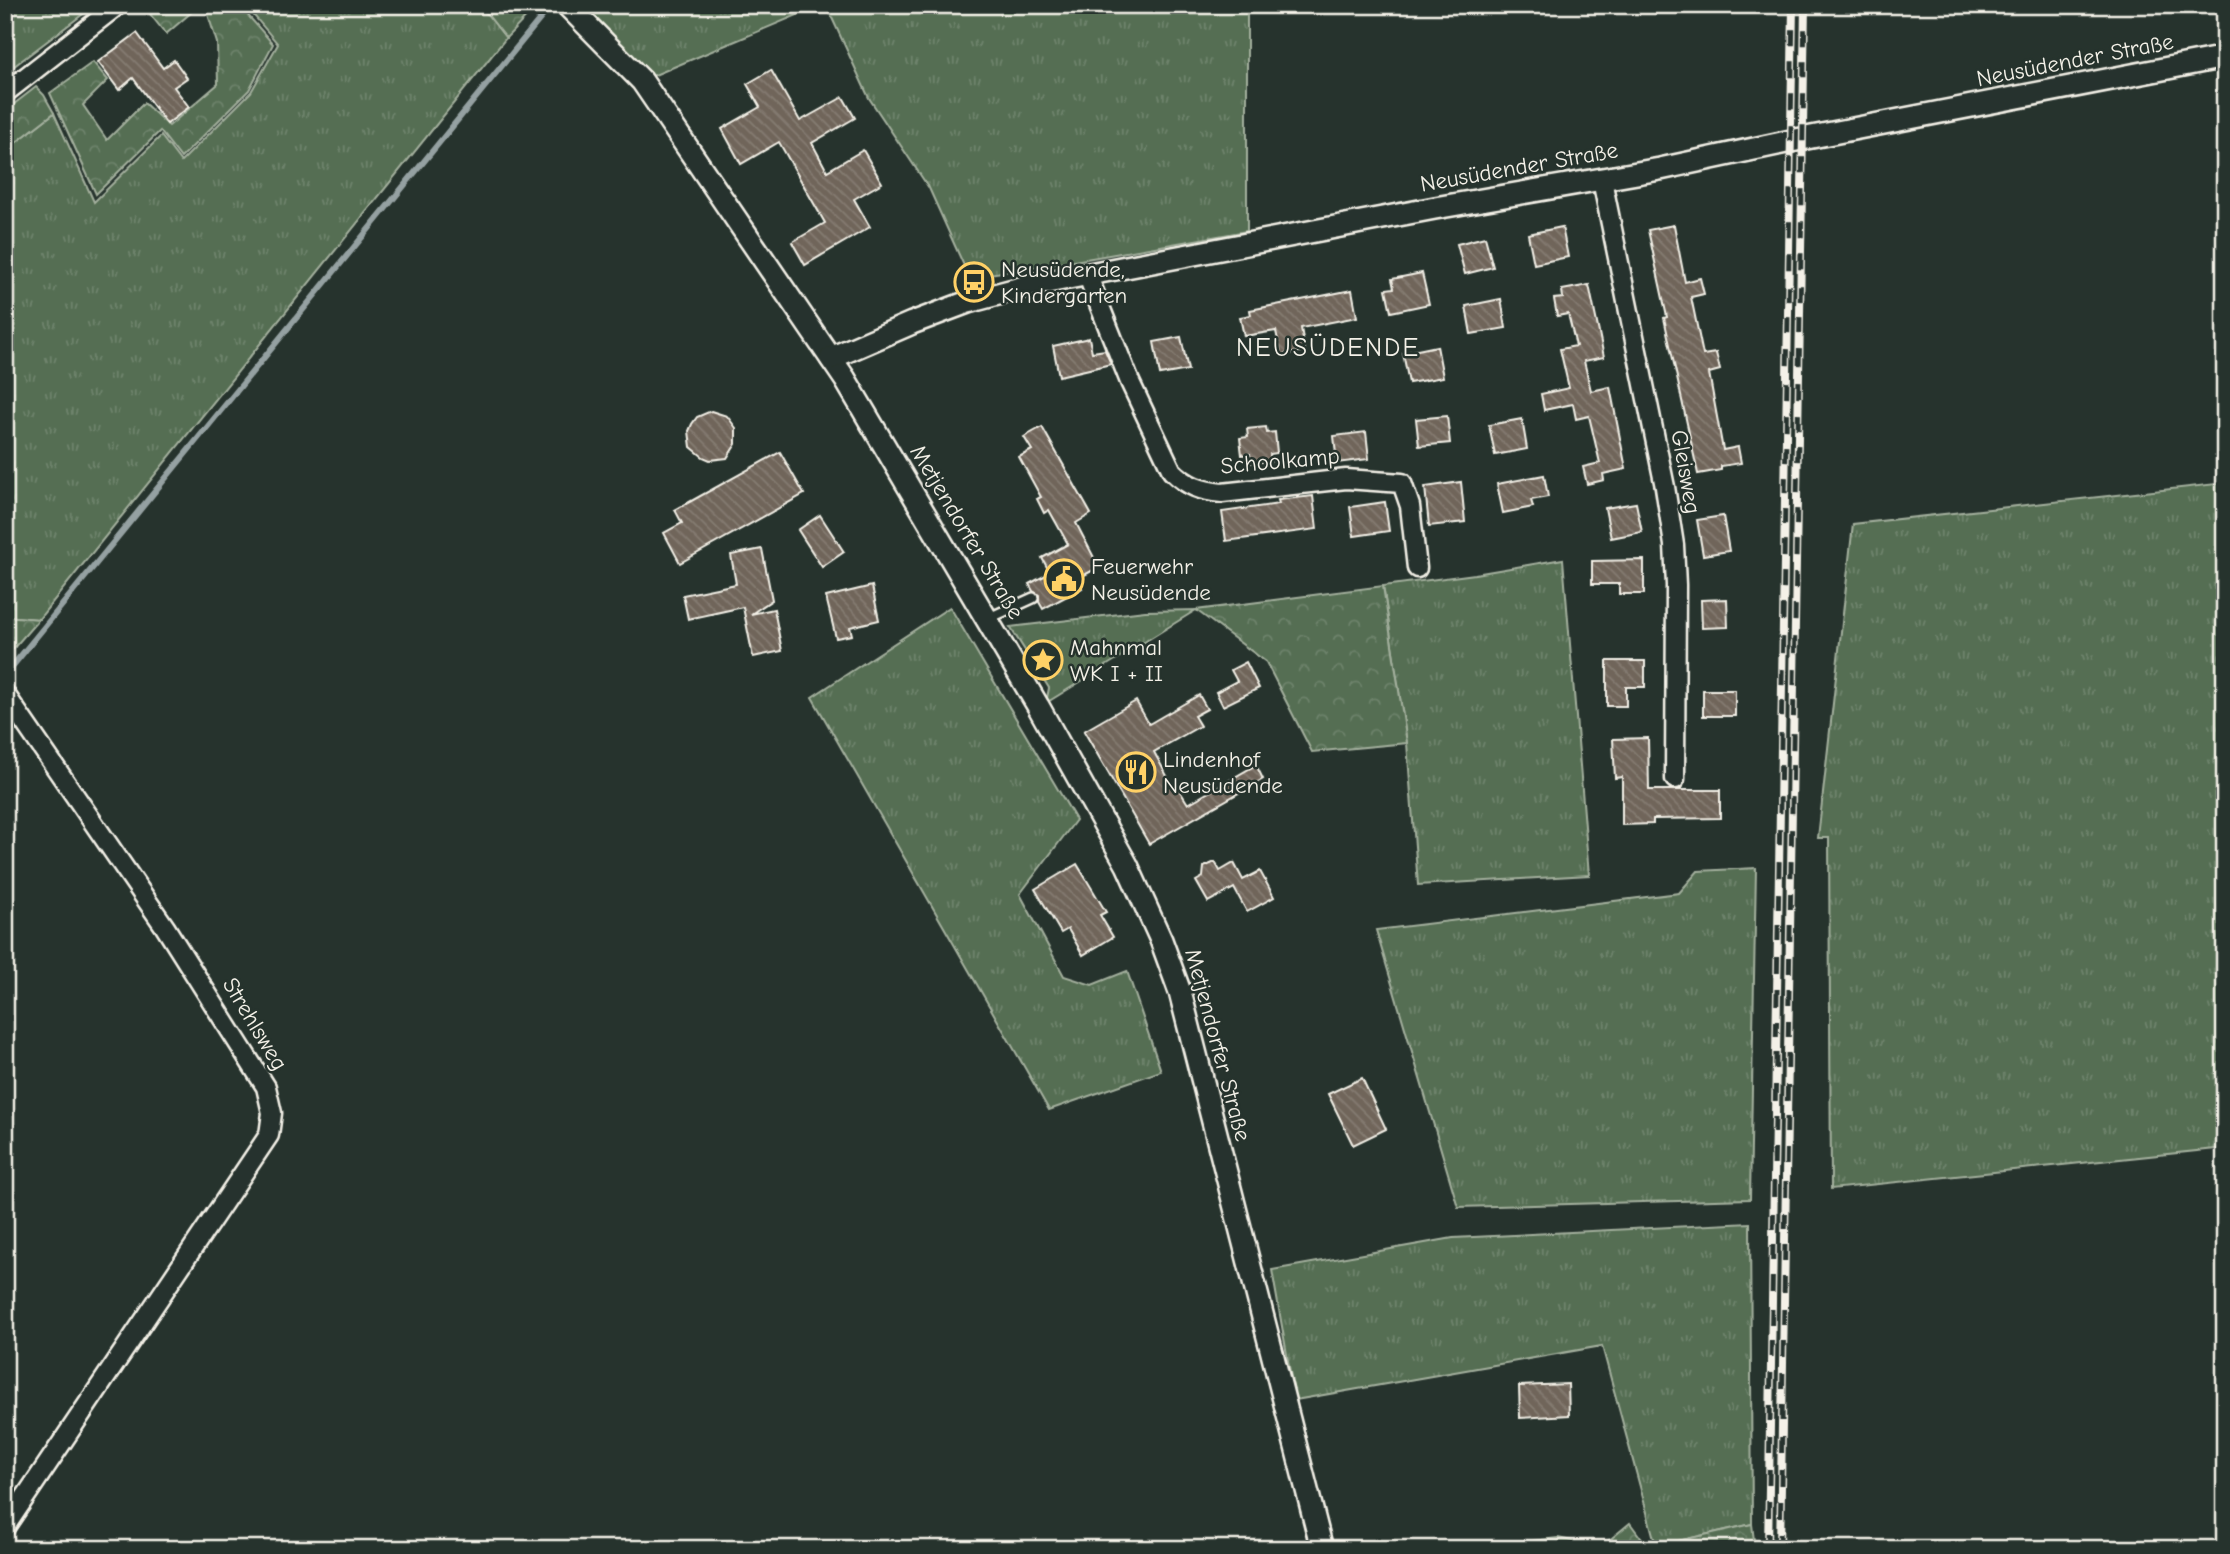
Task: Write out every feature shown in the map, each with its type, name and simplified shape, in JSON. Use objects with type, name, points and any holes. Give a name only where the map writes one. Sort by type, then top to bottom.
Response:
[{"type":"street","points":[[5,93],[118,5]]},
{"type":"street","name":"Metjendorfer Straße","points":[[567,5],[642,81],[831,358],[1038,706],[1127,865],[1161,940],[1180,992],[1322,1549]]},
{"type":"street","name":"Neusüdender Straße","points":[[831,358],[968,302],[1032,285],[1435,208],[1602,180],[2225,57]]},
{"type":"street","name":"Gleisweg","points":[[1602,180],[1665,487],[1674,545],[1675,779]]},
{"type":"street","name":"Schoolkamp","points":[[1087,274],[1130,382],[1172,471],[1181,480],[1205,492],[1222,493],[1346,479],[1402,483],[1410,506],[1417,568]]},
{"type":"street","name":"Strehlsweg","points":[[5,694],[165,927],[217,1008],[266,1087],[272,1113],[269,1135],[5,1527]]},
{"type":"lane","points":[[987,619],[1033,598]]},
{"type":"green space","points":[[5,5],[95,5],[5,73]]},
{"type":"green space","points":[[161,5],[200,5],[166,34],[150,14]]},
{"type":"green space","points":[[205,5],[239,5],[273,44],[249,90],[181,158],[160,131],[96,194],[50,93],[93,62],[108,80],[83,105],[107,140],[144,103],[169,126],[218,84],[217,43]]},
{"type":"green space","points":[[245,5],[480,5],[506,38],[39,619],[5,616],[5,151],[54,113],[94,202],[161,136],[181,162],[251,92],[278,44]]},
{"type":"green space","points":[[480,5],[538,5],[506,38]]},
{"type":"green space","points":[[582,5],[821,5],[650,77]]},
{"type":"green space","points":[[826,5],[1247,5],[1247,231],[969,277],[929,188],[869,98]]},
{"type":"green space","points":[[36,87],[54,113],[5,151],[5,111]]},
{"type":"green space","points":[[2225,483],[2225,1148],[1831,1189],[1829,838],[1818,838],[1853,524]]},
{"type":"green space","points":[[1563,559],[1589,875],[1418,885],[1407,743],[1383,586]]},
{"type":"green space","points":[[1383,586],[1407,743],[1312,752],[1266,662],[1196,610]]},
{"type":"green space","points":[[950,607],[1076,820],[1020,894],[1064,976],[1092,985],[1127,971],[1161,1071],[1049,1110],[812,697]]},
{"type":"green space","points":[[1196,610],[1046,703],[1049,688],[1010,627],[1145,611]]},
{"type":"green space","points":[[5,616],[39,619],[5,658]]},
{"type":"green space","points":[[1756,868],[1750,1199],[1458,1207],[1376,930],[1679,893],[1698,871]]},
{"type":"green space","points":[[1750,1223],[1752,1524],[1656,1546],[1602,1346],[1295,1400],[1272,1270],[1453,1238]]},
{"type":"green space","points":[[1630,1523],[1649,1549],[1461,1549],[1558,1538],[1601,1547]]},
{"type":"green space","points":[[1752,1524],[1755,1549],[1655,1549],[1656,1546]]},
{"type":"building","points":[[137,33],[163,68],[174,60],[187,78],[174,87],[189,107],[167,124],[133,78],[119,90],[98,62]]},
{"type":"building","points":[[771,70],[800,121],[843,97],[855,118],[812,143],[827,171],[863,150],[882,183],[854,199],[870,227],[805,265],[792,242],[825,223],[779,142],[741,164],[722,129],[760,107],[747,84]]},
{"type":"building","points":[[1674,225],[1685,282],[1700,278],[1704,294],[1691,297],[1703,355],[1716,353],[1720,370],[1709,373],[1723,450],[1738,447],[1741,463],[1698,474],[1648,230]]},
{"type":"building","points":[[1562,227],[1568,257],[1534,264],[1528,234]]},
{"type":"building","points":[[1485,237],[1493,267],[1465,274],[1457,244]]},
{"type":"building","points":[[1422,273],[1429,304],[1391,312],[1386,289],[1394,288],[1392,279]]},
{"type":"building","points":[[1589,285],[1604,357],[1584,361],[1591,391],[1610,387],[1626,469],[1603,474],[1604,480],[1587,484],[1583,467],[1600,463],[1589,416],[1576,419],[1573,404],[1544,410],[1541,394],[1569,388],[1560,349],[1576,346],[1568,314],[1557,316],[1554,299],[1563,298],[1562,290]]},
{"type":"building","points":[[1352,290],[1357,317],[1301,328],[1305,351],[1281,355],[1276,331],[1244,336],[1240,317],[1251,315],[1250,310]]},
{"type":"building","points":[[1501,299],[1506,328],[1471,334],[1466,306]]},
{"type":"building","points":[[1181,337],[1188,370],[1160,375],[1154,342]]},
{"type":"building","points":[[1089,338],[1092,352],[1105,350],[1111,364],[1059,376],[1053,346]]},
{"type":"building","points":[[1437,346],[1443,377],[1409,383],[1403,353]]},
{"type":"building","points":[[711,411],[727,416],[736,428],[736,444],[727,458],[710,460],[691,447],[689,431],[692,424],[697,417]]},
{"type":"building","points":[[1447,416],[1450,443],[1419,446],[1416,419]]},
{"type":"building","points":[[1522,419],[1527,449],[1495,455],[1489,425]]},
{"type":"building","points":[[1042,427],[1091,514],[1076,523],[1099,567],[1077,579],[1082,588],[1043,609],[1039,595],[1029,584],[1050,573],[1042,558],[1068,544],[1049,510],[1044,513],[1037,499],[1041,497],[1019,457],[1032,450],[1024,437]]},
{"type":"building","points":[[1266,427],[1267,433],[1275,432],[1277,453],[1270,454],[1271,461],[1251,463],[1250,454],[1242,455],[1240,438],[1248,437],[1247,429]]},
{"type":"building","points":[[1366,432],[1369,459],[1337,463],[1334,436]]},
{"type":"building","points":[[780,452],[804,494],[680,563],[664,533],[682,523],[675,510]]},
{"type":"building","points":[[1544,475],[1548,497],[1531,500],[1533,507],[1503,513],[1497,484]]},
{"type":"building","points":[[1461,482],[1465,522],[1429,526],[1425,487]]},
{"type":"building","points":[[1313,496],[1317,529],[1226,541],[1222,512],[1279,504],[1278,500]]},
{"type":"building","points":[[1385,502],[1389,531],[1354,536],[1350,507]]},
{"type":"building","points":[[1636,503],[1642,532],[1611,538],[1605,508]]},
{"type":"building","points":[[820,515],[844,552],[822,567],[798,530]]},
{"type":"building","points":[[1723,516],[1729,551],[1703,555],[1697,520]]},
{"type":"building","points":[[762,549],[772,600],[751,614],[774,609],[782,651],[753,657],[743,607],[688,619],[683,595],[736,584],[731,555]]},
{"type":"building","points":[[1644,560],[1644,594],[1619,594],[1619,584],[1592,584],[1592,561]]},
{"type":"building","points":[[872,586],[879,620],[850,627],[852,635],[836,638],[826,597]]},
{"type":"building","points":[[1727,599],[1728,627],[1702,628],[1701,600]]},
{"type":"building","points":[[1607,661],[1645,661],[1645,687],[1626,687],[1626,706],[1607,706]]},
{"type":"building","points":[[1246,662],[1259,688],[1223,706],[1216,692],[1237,681],[1231,670]]},
{"type":"building","points":[[1703,690],[1735,690],[1735,716],[1703,716]]},
{"type":"building","name":"Lindenhof Neusüdende","points":[[1199,695],[1207,709],[1194,716],[1200,726],[1154,752],[1173,787],[1176,785],[1188,804],[1256,765],[1263,779],[1149,844],[1084,731],[1136,701],[1149,724]]},
{"type":"building","points":[[1648,738],[1649,790],[1720,790],[1720,818],[1653,819],[1653,824],[1622,825],[1622,777],[1615,778],[1613,739]]},
{"type":"building","points":[[1215,862],[1220,871],[1234,863],[1243,880],[1260,871],[1274,897],[1247,912],[1234,888],[1208,902],[1196,881],[1203,877],[1204,867]]},
{"type":"building","points":[[1077,864],[1106,912],[1100,915],[1113,937],[1083,955],[1068,929],[1061,933],[1035,889]]},
{"type":"building","points":[[1362,1078],[1386,1129],[1353,1145],[1328,1094]]},
{"type":"building","points":[[1568,1384],[1569,1415],[1520,1418],[1519,1386]]},
{"type":"waterway","points":[[6,674],[549,8]]},
{"type":"railway","points":[[1768,1549],[1793,5]]},
{"type":"railway","points":[[1780,1549],[1805,5]]},
{"type":"place","name":"Neusüdende, Kindergarten","points":[[974,282]]},
{"type":"place","name":"Feuerwehr Neusüdende","points":[[1064,579]]},
{"type":"place","name":"Mahnmal WK I + II","points":[[1043,660]]},
{"type":"place","name":"Lindenhof Neusüdende","points":[[1136,772]]},
{"type":"district","name":"NEUSÜDENDE","points":[[1328,348]]}]
